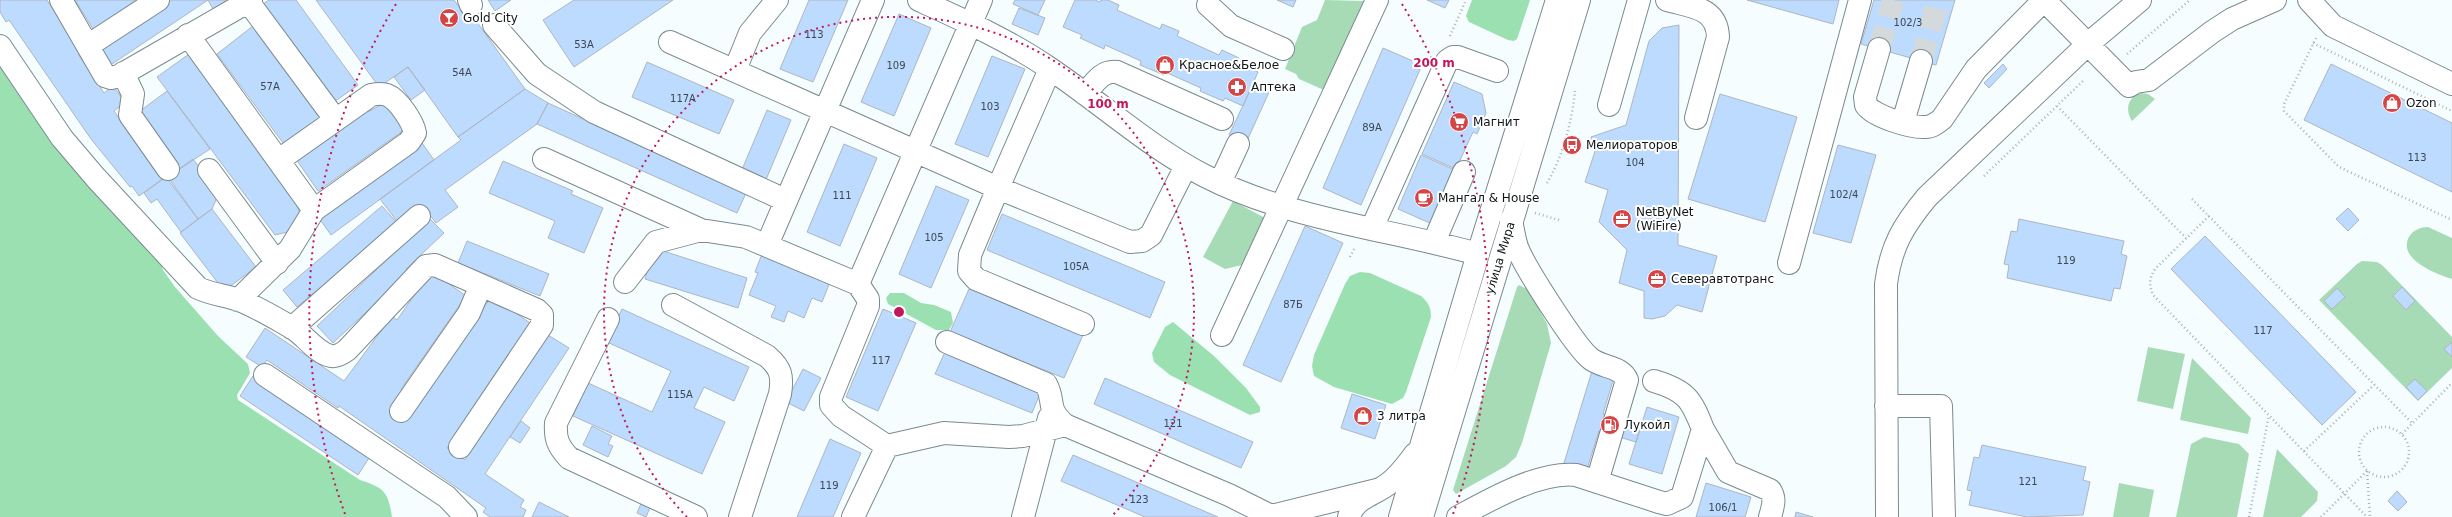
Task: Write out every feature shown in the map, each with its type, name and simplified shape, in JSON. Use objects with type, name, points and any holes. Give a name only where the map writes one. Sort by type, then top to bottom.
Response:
[{"type":"street","points":[[61,0],[89,45],[105,76],[111,78],[123,73],[248,1],[335,119]]},
{"type":"street","points":[[89,45],[158,0]]},
{"type":"street","points":[[735,70],[750,33],[776,0]]},
{"type":"street","points":[[767,245],[785,200],[873,0]]},
{"type":"street","points":[[919,0],[970,23],[1050,69],[1186,166],[1220,183],[1282,205],[1434,242],[1498,261]]},
{"type":"street","points":[[858,284],[980,0]]},
{"type":"street","points":[[1222,335],[1377,0]]},
{"type":"street","name":"улица Мира","points":[[1400,517],[1478,254],[1557,0]]},
{"type":"street","name":"улица Мира","points":[[1422,517],[1498,261],[1580,0]]},
{"type":"street","points":[[1609,105],[1639,0]]},
{"type":"street","points":[[1667,0],[1705,11],[1714,18],[1718,25],[1718,37],[1696,118]]},
{"type":"street","points":[[1789,263],[1860,0]]},
{"type":"street","points":[[1879,49],[1865,97],[1866,105],[1876,115],[1926,127],[1935,124],[1942,119],[1976,69],[2044,0],[2129,86],[2136,82],[2149,80],[2217,28],[2275,0]]},
{"type":"street","points":[[1887,517],[1886,284],[1892,250],[1901,232],[1927,197],[2088,44],[2140,0]]},
{"type":"street","points":[[2309,0],[2333,26],[2452,84]]},
{"type":"street","points":[[1205,2],[1219,18],[1230,26],[1283,49]]},
{"type":"street","points":[[494,25],[537,74],[594,112],[785,200]]},
{"type":"street","points":[[188,35],[314,210]]},
{"type":"street","points":[[670,42],[825,109],[998,188],[1130,242],[1142,241],[1151,235],[1186,166]]},
{"type":"street","points":[[0,46],[62,138],[142,229],[198,288],[220,297],[238,300],[292,328],[323,352],[331,356],[340,354],[347,350],[426,266],[435,264],[537,310],[543,320],[542,325],[460,447]]},
{"type":"street","points":[[1372,228],[1447,61],[1453,56],[1497,71]]},
{"type":"street","points":[[1903,122],[1921,61]]},
{"type":"street","points":[[1050,69],[970,254],[969,271],[976,279],[1083,324]]},
{"type":"street","points":[[1085,94],[1106,72],[1117,72],[1222,120]]},
{"type":"street","points":[[123,73],[134,94],[130,115],[168,169]]},
{"type":"street","points":[[238,300],[277,263],[300,236],[314,210],[409,142],[415,133],[414,127],[395,101],[388,95],[371,95],[279,160]]},
{"type":"street","points":[[1220,183],[1238,144]]},
{"type":"street","points":[[544,159],[701,230],[746,237],[858,284],[868,299],[868,306],[831,397],[831,405],[841,416],[887,446],[944,433],[1009,438],[1056,427],[1270,517],[1377,490],[1386,486],[1402,471],[1423,441]]},
{"type":"street","points":[[209,170],[277,263]]},
{"type":"street","points":[[1434,242],[1464,172]]},
{"type":"street","points":[[292,328],[419,216]]},
{"type":"street","points":[[1511,220],[1517,247],[1525,263],[1578,345],[1592,360],[1620,371],[1627,380],[1597,482]]},
{"type":"street","points":[[625,282],[656,242],[701,230]]},
{"type":"street","points":[[401,411],[469,313],[482,285]]},
{"type":"street","points":[[673,305],[767,356],[778,366],[782,379],[780,394],[740,517]]},
{"type":"street","points":[[608,319],[556,423],[555,437],[560,448],[569,458],[696,517]]},
{"type":"street","points":[[947,342],[1040,380],[1046,384],[1050,391],[1051,407],[1056,417],[1056,427],[1023,517]]},
{"type":"street","points":[[265,375],[447,497],[466,517]]},
{"type":"street","points":[[1654,381],[1673,387],[1689,398],[1703,429],[1728,472],[1770,490],[1774,495],[1774,503],[1770,517]]},
{"type":"street","points":[[1886,406],[1941,406],[1944,517]]},
{"type":"street","points":[[1458,517],[1499,496],[1562,474],[1597,482],[1660,510],[1667,504],[1682,497],[1703,429]]},
{"type":"street","points":[[853,517],[887,446]]},
{"type":"street","points":[[1349,517],[1355,506],[1377,490]]},
{"type":"path","points":[[1984,176],[2091,72],[2128,53],[2190,0]]},
{"type":"path","points":[[2452,111],[2313,44],[2283,107],[2284,111],[2339,167],[2452,220]]},
{"type":"path","points":[[2057,106],[2186,238]]},
{"type":"path","points":[[2192,199],[2412,423]]},
{"type":"path","points":[[2209,216],[2156,269],[2150,278],[2150,286],[2153,295],[2368,517]]},
{"type":"path","points":[[2402,434],[2452,383]]},
{"type":"path","points":[[2304,451],[2374,385]]},
{"type":"path","points":[[2249,517],[2269,415]]},
{"type":"path","points":[[2367,471],[2374,475],[2387,477],[2402,471],[2410,452],[2407,440],[2402,434],[2394,429],[2382,427],[2374,429],[2364,437],[2361,444],[2360,456],[2367,471],[2368,517]]},
{"type":"path","points":[[2321,517],[2367,471]]},
{"type":"green space","points":[[1325,0],[1364,1],[1324,90],[1299,79],[1296,74],[1285,69],[1302,27],[1317,20]]},
{"type":"green space","points":[[1472,0],[1530,0],[1517,39],[1514,41],[1508,40],[1469,22],[1466,16]]},
{"type":"green space","points":[[0,59],[159,257],[163,270],[175,287],[218,336],[248,364],[250,373],[237,395],[238,400],[360,480],[380,488],[389,501],[392,517],[0,517]]},
{"type":"green space","points":[[2141,93],[2148,94],[2155,99],[2132,121],[2128,113],[2130,101],[2136,95]]},
{"type":"green space","points":[[1233,201],[1267,219],[1248,260],[1242,265],[1225,269],[1203,257]]},
{"type":"green space","points":[[2428,227],[2452,238],[2452,279],[2428,269],[2413,259],[2408,252],[2407,245],[2409,237],[2413,232],[2417,229]]},
{"type":"green space","points":[[2362,261],[2377,262],[2382,265],[2452,337],[2452,368],[2418,401],[2319,300]]},
{"type":"green space","points":[[1360,272],[1370,273],[1421,296],[1430,308],[1431,317],[1406,392],[1403,398],[1392,404],[1334,387],[1314,376],[1312,366],[1314,355],[1345,284],[1350,276]]},
{"type":"green space","points":[[1519,285],[1529,290],[1547,324],[1551,343],[1522,443],[1516,457],[1506,466],[1456,494],[1453,490],[1517,287]]},
{"type":"green space","points":[[890,293],[904,293],[921,303],[934,305],[951,312],[953,323],[949,330],[936,330],[888,304],[886,298]]},
{"type":"green space","points":[[1173,322],[1214,356],[1246,388],[1260,407],[1260,412],[1250,415],[1170,375],[1154,362],[1152,353],[1165,327]]},
{"type":"green space","points":[[2148,347],[2185,354],[2173,409],[2137,401]]},
{"type":"green space","points":[[2192,358],[2251,418],[2248,434],[2180,420]]},
{"type":"green space","points":[[2204,437],[2239,444],[2249,454],[2237,517],[2176,517],[2191,444]]},
{"type":"green space","points":[[2277,449],[2318,492],[2317,501],[2301,517],[2263,517]]},
{"type":"green space","points":[[2119,483],[2154,490],[2149,517],[2113,517]]},
{"type":"building","points":[[0,0],[47,0],[65,28],[67,26],[83,51],[78,54],[104,93],[113,86],[125,102],[114,111],[141,149],[165,177],[139,196],[132,186],[130,187],[91,139],[9,20],[6,22],[0,12]]},
{"type":"building","points":[[75,0],[138,0],[136,1],[138,5],[95,32]]},
{"type":"building","points":[[172,0],[208,0],[109,66],[99,51]]},
{"type":"building","points":[[208,0],[228,0],[213,9]]},
{"type":"building","points":[[269,0],[296,0],[358,85],[334,102],[263,4]]},
{"type":"building","points":[[316,0],[454,0],[469,21],[474,18],[525,89],[458,137],[408,67],[379,87]]},
{"type":"building","points":[[488,0],[511,0],[495,11]]},
{"type":"building","points":[[574,0],[673,0],[574,67],[543,20]]},
{"type":"building","points":[[809,0],[848,0],[813,82],[780,69]]},
{"type":"building","points":[[1015,0],[1045,0],[1038,15],[1013,4]]},
{"type":"building","points":[[1075,0],[1095,0],[1100,2],[1101,0],[1108,0],[1119,5],[1117,10],[1160,29],[1162,24],[1179,31],[1177,36],[1219,55],[1222,50],[1239,58],[1237,63],[1258,72],[1243,106],[1225,98],[1223,101],[1200,91],[1201,88],[1165,72],[1164,75],[1140,65],[1141,61],[1105,45],[1104,49],[1080,38],[1082,35],[1063,27]]},
{"type":"building","points":[[1277,0],[1296,0],[1293,7]]},
{"type":"building","points":[[1427,0],[1449,0],[1445,8]]},
{"type":"building","points":[[1747,0],[1839,0],[1833,24]]},
{"type":"building","points":[[1874,0],[1955,0],[1936,65],[1861,44]]},
{"type":"building","points":[[1019,8],[1045,18],[1038,35],[1012,24]]},
{"type":"building","points":[[899,14],[931,28],[894,116],[861,102]]},
{"type":"building","points":[[1679,25],[1678,245],[1717,256],[1702,312],[1677,305],[1665,316],[1652,319],[1644,318],[1644,291],[1619,283],[1627,250],[1599,222],[1608,190],[1585,182],[1598,142],[1591,140],[1591,137],[1626,125],[1649,41],[1662,28]]},
{"type":"building","points":[[253,26],[323,119],[286,147],[217,54]]},
{"type":"building","points":[[1383,48],[1422,65],[1361,205],[1323,188]]},
{"type":"building","points":[[189,54],[295,201],[301,216],[292,231],[275,235],[157,77]]},
{"type":"building","points":[[992,56],[1025,69],[988,157],[955,144]]},
{"type":"building","points":[[647,62],[734,100],[719,134],[632,97]]},
{"type":"building","points":[[2003,64],[2007,69],[1989,88],[1984,83]]},
{"type":"building","points":[[2331,64],[2452,123],[2452,192],[2304,120]]},
{"type":"building","points":[[408,67],[425,90],[411,100],[394,77]]},
{"type":"building","points":[[1254,82],[1270,90],[1246,143],[1229,135]]},
{"type":"building","name":"Магнит","points":[[1454,82],[1482,94],[1486,113],[1477,134],[1473,132],[1456,169],[1422,154]]},
{"type":"building","points":[[525,89],[548,103],[537,124],[445,190],[458,207],[436,223],[423,206],[399,224],[380,199],[461,140],[458,137]]},
{"type":"building","points":[[167,91],[210,149],[178,170],[136,114]]},
{"type":"building","points":[[1720,94],[1797,117],[1765,222],[1688,199]]},
{"type":"building","points":[[386,102],[407,128],[318,191],[296,159],[366,109],[368,112]]},
{"type":"building","points":[[548,103],[746,193],[737,213],[537,124]]},
{"type":"building","points":[[767,110],[791,120],[765,182],[741,172]]},
{"type":"building","points":[[422,143],[434,160],[331,235],[319,218]]},
{"type":"building","points":[[844,144],[877,158],[840,246],[807,232]]},
{"type":"building","points":[[1838,145],[1876,155],[1851,243],[1813,233]]},
{"type":"building","points":[[1421,155],[1455,170],[1432,224],[1398,209]]},
{"type":"building","points":[[193,159],[219,193],[212,209],[198,219],[168,177]]},
{"type":"building","points":[[503,161],[573,191],[571,194],[603,208],[584,253],[548,238],[555,221],[489,193]]},
{"type":"building","points":[[166,177],[198,219],[181,232],[157,199],[151,203],[144,193]]},
{"type":"building","points":[[936,186],[969,200],[931,288],[899,274]]},
{"type":"building","points":[[382,206],[397,223],[297,307],[283,290]]},
{"type":"building","points":[[2348,208],[2359,220],[2348,231],[2336,219]]},
{"type":"building","points":[[212,209],[256,267],[224,291],[180,233]]},
{"type":"building","points":[[1002,214],[1165,282],[1150,318],[987,250]]},
{"type":"building","points":[[430,219],[444,233],[406,269],[409,272],[333,343],[317,326]]},
{"type":"building","points":[[2019,219],[2124,241],[2121,254],[2127,256],[2120,289],[2114,288],[2111,301],[2007,278],[2009,265],[2004,264],[2011,231],[2017,232]]},
{"type":"building","points":[[1305,226],[1343,243],[1281,382],[1243,365]]},
{"type":"building","points":[[2205,236],[2356,392],[2322,425],[2171,269]]},
{"type":"building","points":[[467,241],[549,274],[540,296],[458,263]]},
{"type":"building","points":[[654,248],[747,278],[738,308],[645,279]]},
{"type":"building","points":[[762,254],[830,282],[822,302],[812,298],[804,318],[788,311],[784,322],[771,317],[776,306],[749,295],[758,273],[755,272]]},
{"type":"building","points":[[431,271],[466,296],[401,389],[407,393],[405,421],[492,296],[530,323],[447,448],[465,460],[548,335],[569,348],[485,474],[524,500],[520,507],[526,510],[523,517],[490,517],[483,512],[486,508],[339,406],[338,408],[267,360],[262,367],[246,357],[265,328],[344,381],[392,316],[397,320]]},
{"type":"building","points":[[2402,287],[2415,301],[2406,310],[2393,296]]},
{"type":"building","points":[[2337,288],[2345,297],[2332,309],[2324,301]]},
{"type":"building","points":[[969,289],[1083,335],[1064,378],[950,332]]},
{"type":"building","points":[[622,309],[749,367],[734,401],[704,387],[694,408],[725,422],[702,474],[573,416],[588,383],[652,412],[671,371],[607,342]]},
{"type":"building","points":[[883,309],[916,323],[878,411],[846,397]]},
{"type":"building","points":[[2452,342],[2452,357],[2444,349]]},
{"type":"building","points":[[945,352],[1041,391],[1032,413],[935,374]]},
{"type":"building","points":[[803,369],[821,378],[804,411],[786,402]]},
{"type":"building","points":[[1592,371],[1614,377],[1603,414],[1641,426],[1636,442],[1599,431],[1587,469],[1564,463]]},
{"type":"building","points":[[253,376],[289,400],[286,403],[369,458],[358,475],[240,396]]},
{"type":"building","points":[[1105,378],[1253,442],[1241,468],[1094,404]]},
{"type":"building","points":[[2415,379],[2427,391],[2418,400],[2406,387]]},
{"type":"building","name":"3 литра","points":[[1352,394],[1386,405],[1375,439],[1341,428]]},
{"type":"building","points":[[1647,407],[1679,417],[1662,474],[1629,464]]},
{"type":"building","points":[[521,421],[530,428],[520,443],[510,437]]},
{"type":"building","points":[[592,426],[612,436],[608,444],[613,446],[608,457],[583,445]]},
{"type":"building","points":[[830,439],[861,453],[833,517],[797,517]]},
{"type":"building","points":[[1982,445],[2086,467],[2083,480],[2090,482],[2083,515],[2027,517],[1969,505],[1972,491],[1967,490],[1974,457],[1979,458]]},
{"type":"building","points":[[1073,455],[1218,517],[1145,517],[1061,481]]},
{"type":"building","points":[[1706,483],[1751,497],[1745,517],[1696,517]]},
{"type":"building","points":[[2397,491],[2407,502],[2398,511],[2388,501]]},
{"type":"building","points":[[643,499],[652,503],[646,517],[637,513]]},
{"type":"building","points":[[539,502],[569,517],[532,517]]},
{"type":"building","points":[[1796,512],[1813,517],[1795,517]]},
{"type":"tunnel","points":[[1879,49],[1893,0]]},
{"type":"tunnel","points":[[1921,61],[1938,0]]},
{"type":"place","name":"Gold City","points":[[449,18]]},
{"type":"place","name":"Красное&Белое","points":[[1165,65]]},
{"type":"place","name":"Аптека","points":[[1237,87]]},
{"type":"place","name":"Ozon","points":[[2392,103]]},
{"type":"place","name":"Магнит","points":[[1459,122]]},
{"type":"place","name":"Мелиораторов","points":[[1572,145]]},
{"type":"place","name":"Мангал & House","points":[[1424,198]]},
{"type":"place","name":"NetByNet (WiFire)","points":[[1622,219]]},
{"type":"place","name":"Северавтотранс","points":[[1657,279]]},
{"type":"place","name":"3 литра","points":[[1363,416]]},
{"type":"place","name":"Лукойл","points":[[1610,425]]}]
